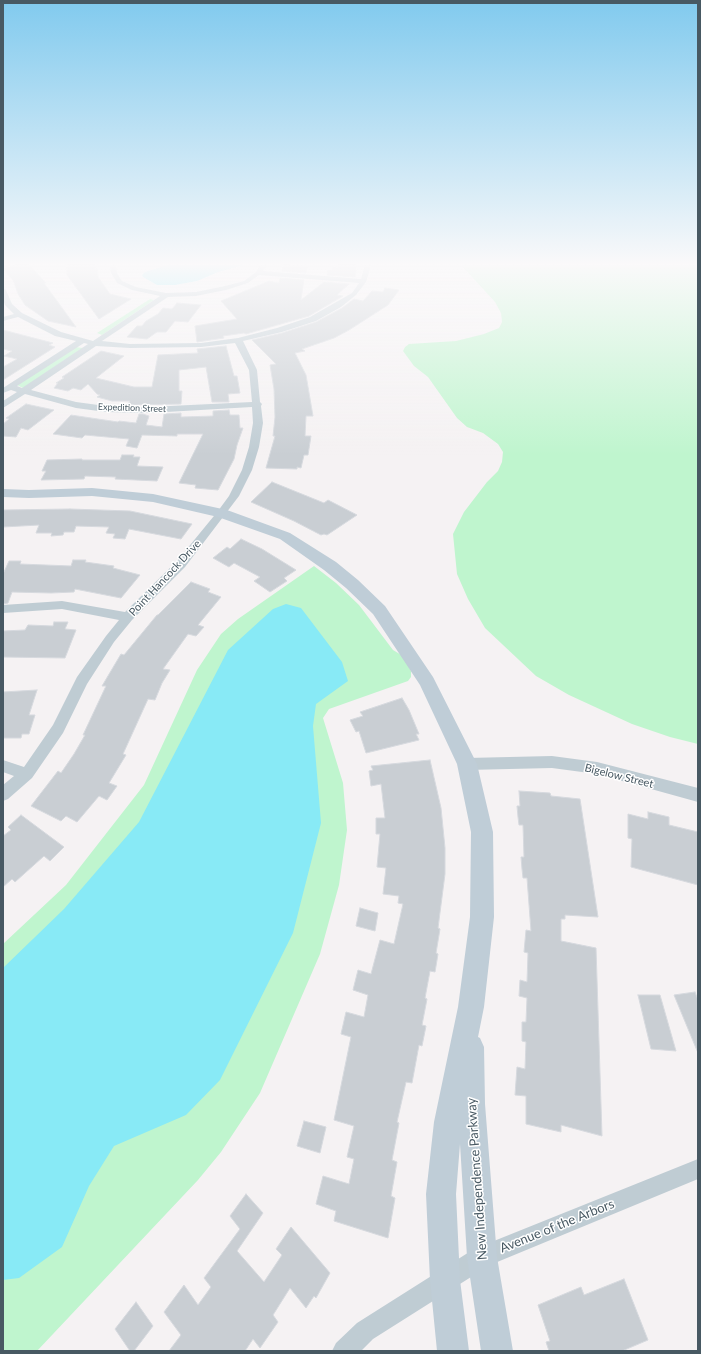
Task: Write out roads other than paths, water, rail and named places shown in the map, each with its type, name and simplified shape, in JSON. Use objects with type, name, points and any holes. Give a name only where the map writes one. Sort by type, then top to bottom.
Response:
[{"type":"street","points":[[44,328],[93,343],[159,347],[201,345],[238,340],[285,328]]},
{"type":"street","points":[[3,405],[116,328]]},
{"type":"street","points":[[6,389],[93,333]]},
{"type":"street","name":"Point Hancock Drive","points":[[3,794],[27,774],[58,729],[82,681],[110,639],[128,617],[181,564],[234,496],[247,470],[254,447],[258,423],[258,404],[253,370],[238,340]]},
{"type":"street","name":"Expedition Street","points":[[6,389],[76,405],[106,409],[149,410],[258,404]]},
{"type":"street","name":"New Independence Parkway","points":[[3,493],[29,494],[92,492],[126,494],[153,498],[222,513],[285,536],[314,554],[352,584],[379,610],[427,682],[467,764],[482,832],[482,917],[471,1007],[448,1122],[441,1194],[445,1280],[453,1351]]},
{"type":"street","points":[[3,608],[62,606],[128,617]]},
{"type":"street","name":"Bigelow Street","points":[[467,764],[552,762],[597,768],[698,795]]},
{"type":"street","points":[[3,766],[27,774]]},
{"type":"street","name":"New Independence Parkway","points":[[471,1007],[471,1104],[482,1257],[497,1351]]},
{"type":"street","name":"Avenue of the Arbors","points":[[344,1351],[365,1331],[482,1257],[698,1169]]},
{"type":"water","points":[[286,604],[301,608],[342,662],[348,681],[316,704],[313,726],[321,823],[293,933],[220,1080],[186,1115],[114,1146],[89,1186],[62,1247],[19,1278],[3,1280],[3,968],[64,909],[139,822],[228,650],[273,609]]}]
